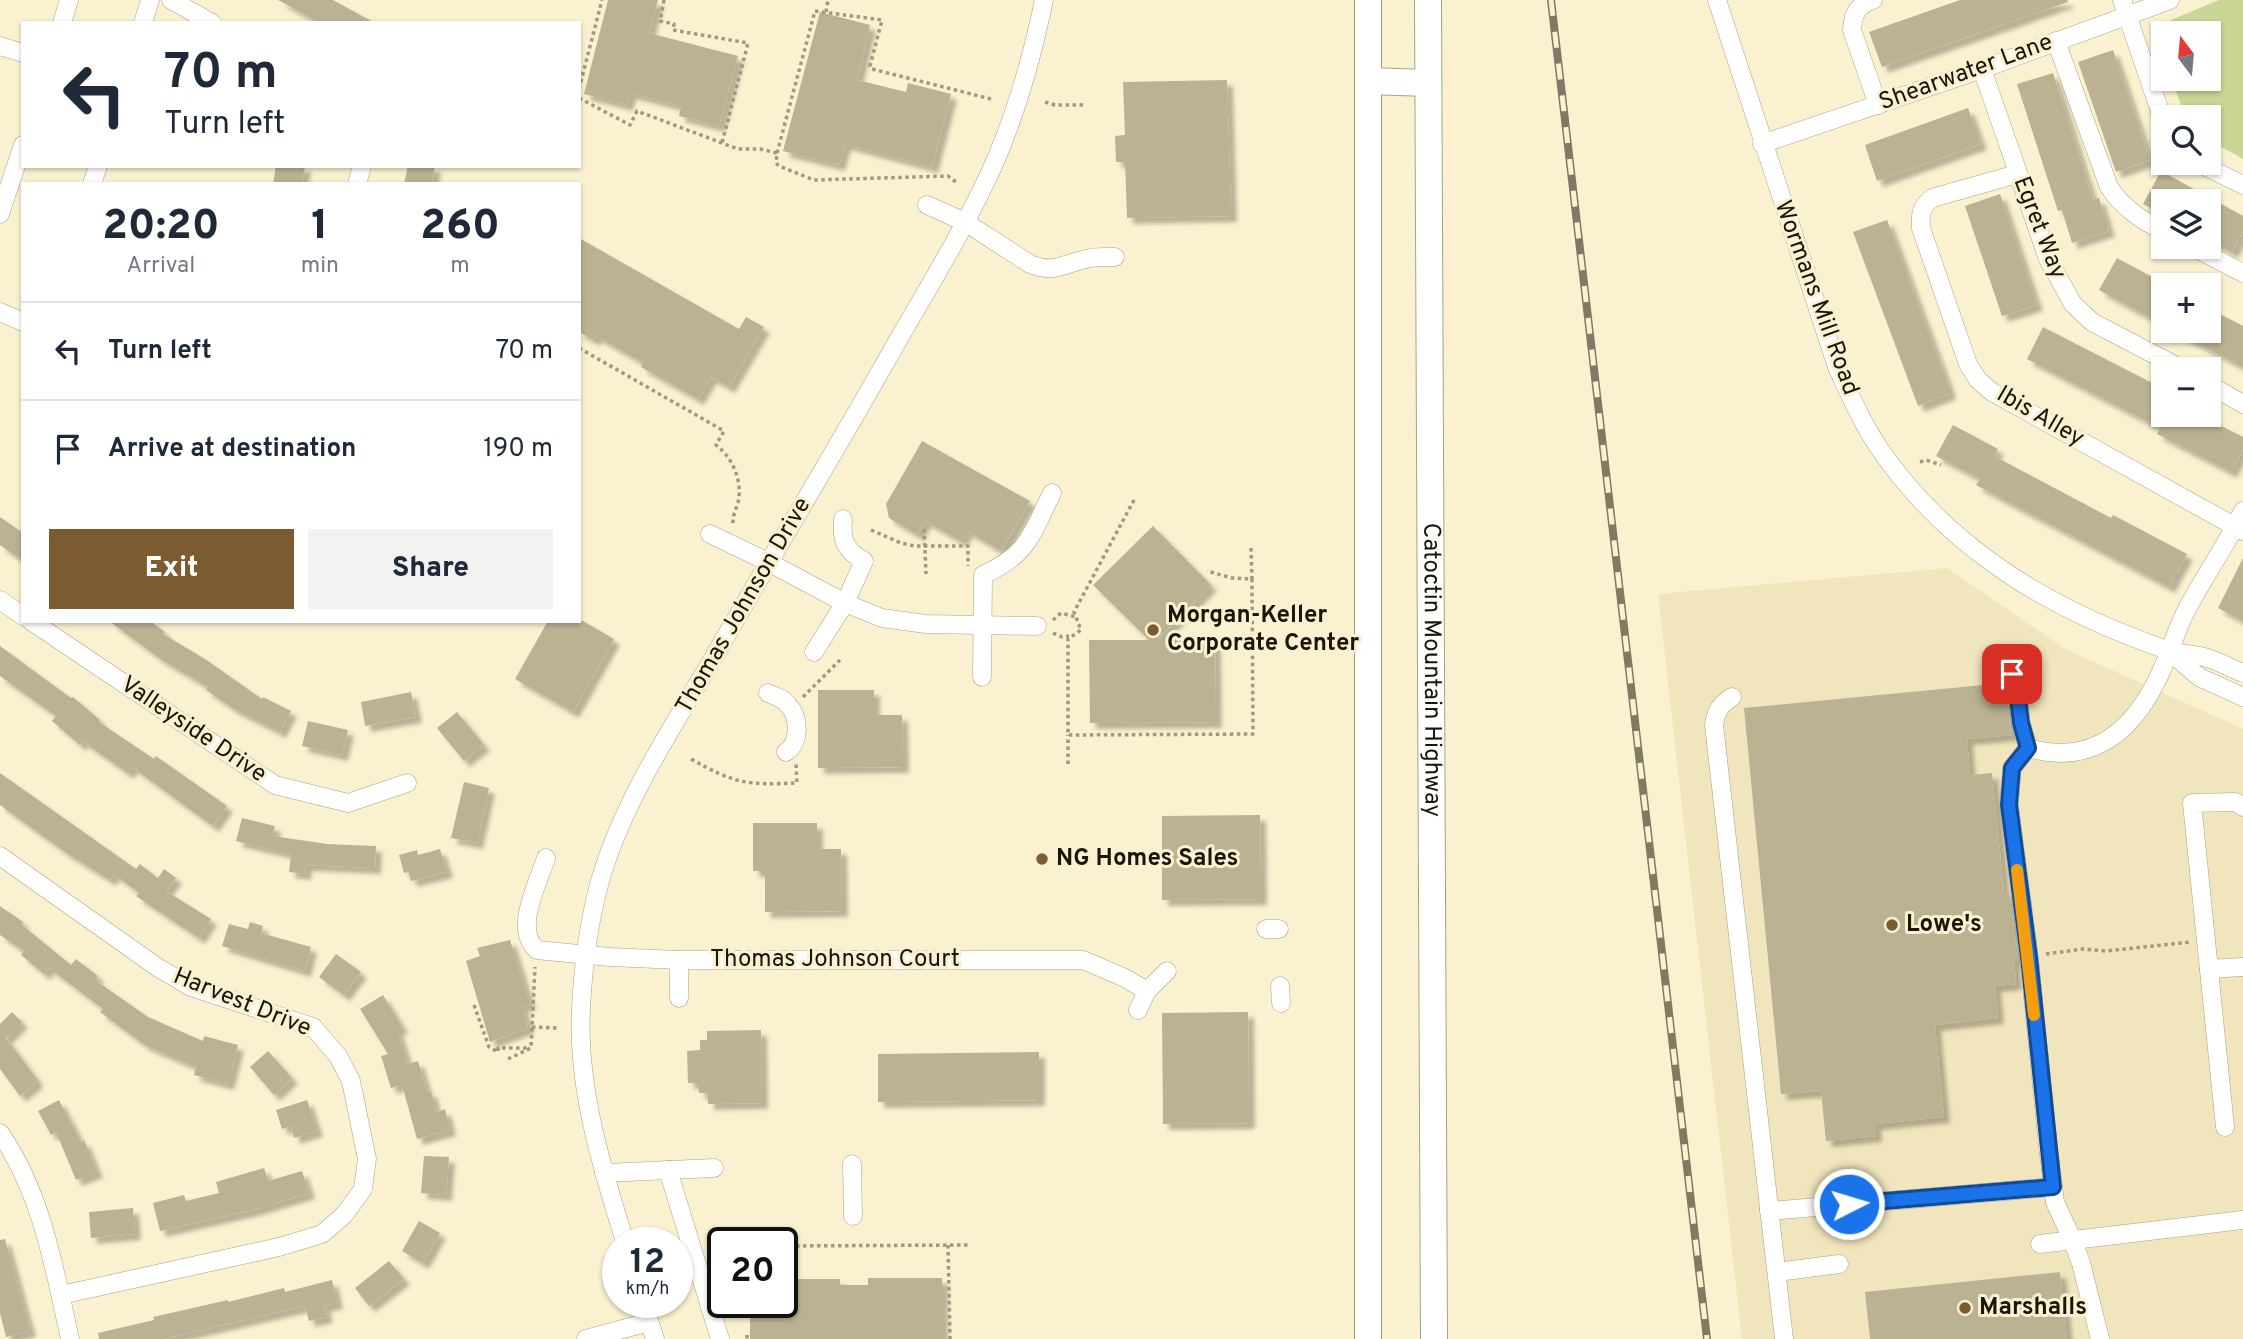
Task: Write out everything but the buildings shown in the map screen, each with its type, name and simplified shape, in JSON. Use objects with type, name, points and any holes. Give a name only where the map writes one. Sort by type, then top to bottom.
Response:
[{"type":"highway","points":[[1368,0],[1368,1339]]},
{"type":"highway","name":"Catoctin Mountain Highway","points":[[1428,0],[1434,1339]]},
{"type":"highway","points":[[1368,81],[1428,83]]},
{"type":"street","points":[[63,21],[69,0]]},
{"type":"street","points":[[144,21],[150,0]]},
{"type":"street","points":[[171,0],[208,21]]},
{"type":"street","name":"Thomas Johnson Drive","points":[[620,1227],[604,1173],[586,1087],[582,1051],[581,1010],[600,880],[620,826],[660,750],[965,222],[1002,142],[1030,61],[1044,0]]},
{"type":"street","name":"Wormans Mill Road","points":[[1717,0],[1837,367],[1860,416],[1896,471],[1950,531],[1997,567],[2067,609],[2169,651],[2206,657],[2243,673]]},
{"type":"street","points":[[1873,0],[1857,8],[1852,30],[1878,105]]},
{"type":"street","name":"Shearwater Lane","points":[[1762,144],[1982,69],[2056,41],[2124,8],[2170,0]]},
{"type":"street","points":[[2124,8],[2158,105]]},
{"type":"street","points":[[2056,41],[2109,187],[2118,201],[2151,224]]},
{"type":"street","points":[[0,46],[21,52]]},
{"type":"street","name":"Egret Way","points":[[1982,69],[2048,259],[2073,304],[2092,322],[2159,357]]},
{"type":"street","points":[[0,214],[21,151]]},
{"type":"street","name":"Ibis Alley","points":[[2017,174],[1932,198],[1924,205],[1920,214],[1921,228],[1968,364],[1978,380],[1992,392],[2240,523]]},
{"type":"street","points":[[2221,174],[2243,185]]},
{"type":"street","points":[[926,205],[965,222],[1041,269],[1059,269],[1096,257],[1115,257]]},
{"type":"street","points":[[2217,259],[2243,272]]},
{"type":"street","points":[[0,312],[21,321]]},
{"type":"street","points":[[2221,391],[2243,404]]},
{"type":"street","points":[[982,677],[982,625],[975,575],[1005,565],[1025,547],[1052,493]]},
{"type":"street","points":[[814,652],[845,603],[864,561],[851,554],[844,545],[843,519]]},
{"type":"street","points":[[2028,748],[2050,754],[2076,753],[2098,745],[2122,730],[2136,715],[2157,681],[2185,614],[2240,523]]},
{"type":"street","points":[[710,534],[845,603],[882,618],[926,624],[1037,626]]},
{"type":"street","points":[[0,600],[21,614]]},
{"type":"street","name":"Valleyside Drive","points":[[34,623],[275,785],[348,803],[407,783]]},
{"type":"street","name":"Wormans Mill Road","points":[[2169,651],[2199,677],[2243,697]]},
{"type":"street","points":[[2003,670],[2012,674],[2016,682],[2021,723],[2028,748]]},
{"type":"street","points":[[768,693],[787,702],[792,710],[797,738],[793,748],[786,752]]},
{"type":"street","points":[[1732,697],[1722,704],[1716,713],[1714,725],[1784,1339]]},
{"type":"street","points":[[2028,748],[2012,768],[2009,805],[2029,957],[2053,1187],[2055,1202],[2072,1239],[2101,1339]]},
{"type":"street","points":[[2225,1128],[2192,803],[2236,802],[2243,807]]},
{"type":"street","name":"Harvest Drive","points":[[0,856],[157,967],[191,987],[313,1027],[338,1056],[351,1081],[368,1159],[363,1189],[344,1215],[321,1234],[279,1247],[61,1295]]},
{"type":"street","name":"Thomas Johnson Court","points":[[546,858],[526,921],[529,940],[537,950],[679,960],[1083,960],[1125,978],[1147,991]]},
{"type":"street","points":[[679,960],[679,998]]},
{"type":"street","points":[[2209,969],[2243,967]]},
{"type":"street","points":[[1138,1010],[1147,991],[1167,971]]},
{"type":"street","points":[[0,1133],[29,1181],[38,1206],[70,1339]]},
{"type":"street","points":[[852,1164],[853,1216]]},
{"type":"street","points":[[604,1173],[714,1168]]},
{"type":"street","points":[[668,1170],[720,1339]]},
{"type":"street","points":[[1769,1211],[2053,1187]]},
{"type":"street","points":[[2040,1244],[2243,1220]]},
{"type":"street","points":[[1776,1272],[1839,1264]]},
{"type":"street","points":[[586,1339],[652,1331]]},
{"type":"path","points":[[581,81],[602,0]]},
{"type":"path","points":[[664,0],[660,20],[674,24],[673,30],[748,43],[722,143]]},
{"type":"path","points":[[826,12],[828,0]]},
{"type":"path","points":[[956,182],[948,176],[814,180],[776,163],[816,11],[882,20],[870,66],[872,69],[991,99]]},
{"type":"path","points":[[581,99],[630,125],[637,111],[737,149],[760,149],[778,153]]},
{"type":"path","points":[[1045,102],[1055,105],[1084,105]]},
{"type":"path","points":[[581,349],[724,431],[716,443],[730,460],[738,482],[739,499],[732,517],[735,530]]},
{"type":"path","points":[[1920,462],[1926,460],[1941,465]]},
{"type":"path","points":[[1068,764],[1068,639],[1080,630],[1074,611],[1134,500]]},
{"type":"path","points":[[924,529],[926,574]]},
{"type":"path","points":[[871,530],[901,543],[925,547],[968,546],[975,575]]},
{"type":"path","points":[[1068,735],[1252,734],[1251,548]]},
{"type":"path","points":[[1206,571],[1252,579]]},
{"type":"path","points":[[1072,636],[1054,634],[1051,622],[1055,616],[1061,614],[1076,618]]},
{"type":"path","points":[[2029,957],[2083,949],[2106,951],[2189,942],[2207,948]]},
{"type":"path","points":[[531,1048],[535,964]]},
{"type":"path","points":[[474,1004],[489,1046],[498,1052],[498,1048],[531,1048]]},
{"type":"path","points":[[532,1027],[557,1028]]},
{"type":"path","points":[[508,1059],[531,1048]]},
{"type":"path","points":[[948,1245],[950,1339]]},
{"type":"path","points":[[798,1246],[968,1245]]},
{"type":"shaded area","points":[[1947,568],[2065,649],[2243,729],[2243,1339],[1742,1339],[1658,594]]},
{"type":"green space","points":[[2219,0],[2243,0],[2243,159],[2221,147],[2221,105],[2181,105],[2176,91],[2221,91],[2221,21],[2169,21]]},
{"type":"railway","points":[[1551,0],[1707,1339]]},
{"type":"slow traffic","points":[[2017,870],[2034,1015]]},
{"type":"place","name":"Morgan-Keller Corporate Center","points":[[1153,630]]},
{"type":"place","name":"NG Homes Sales","points":[[1042,859]]},
{"type":"place","name":"Lowe's","points":[[1892,925]]},
{"type":"place","name":"Marshalls","points":[[1965,1308]]},
{"type":"route","points":[[1849,1204],[2053,1187],[2029,957],[2009,805],[2012,768],[2028,748],[2021,723],[2016,682],[2012,674]]}]
